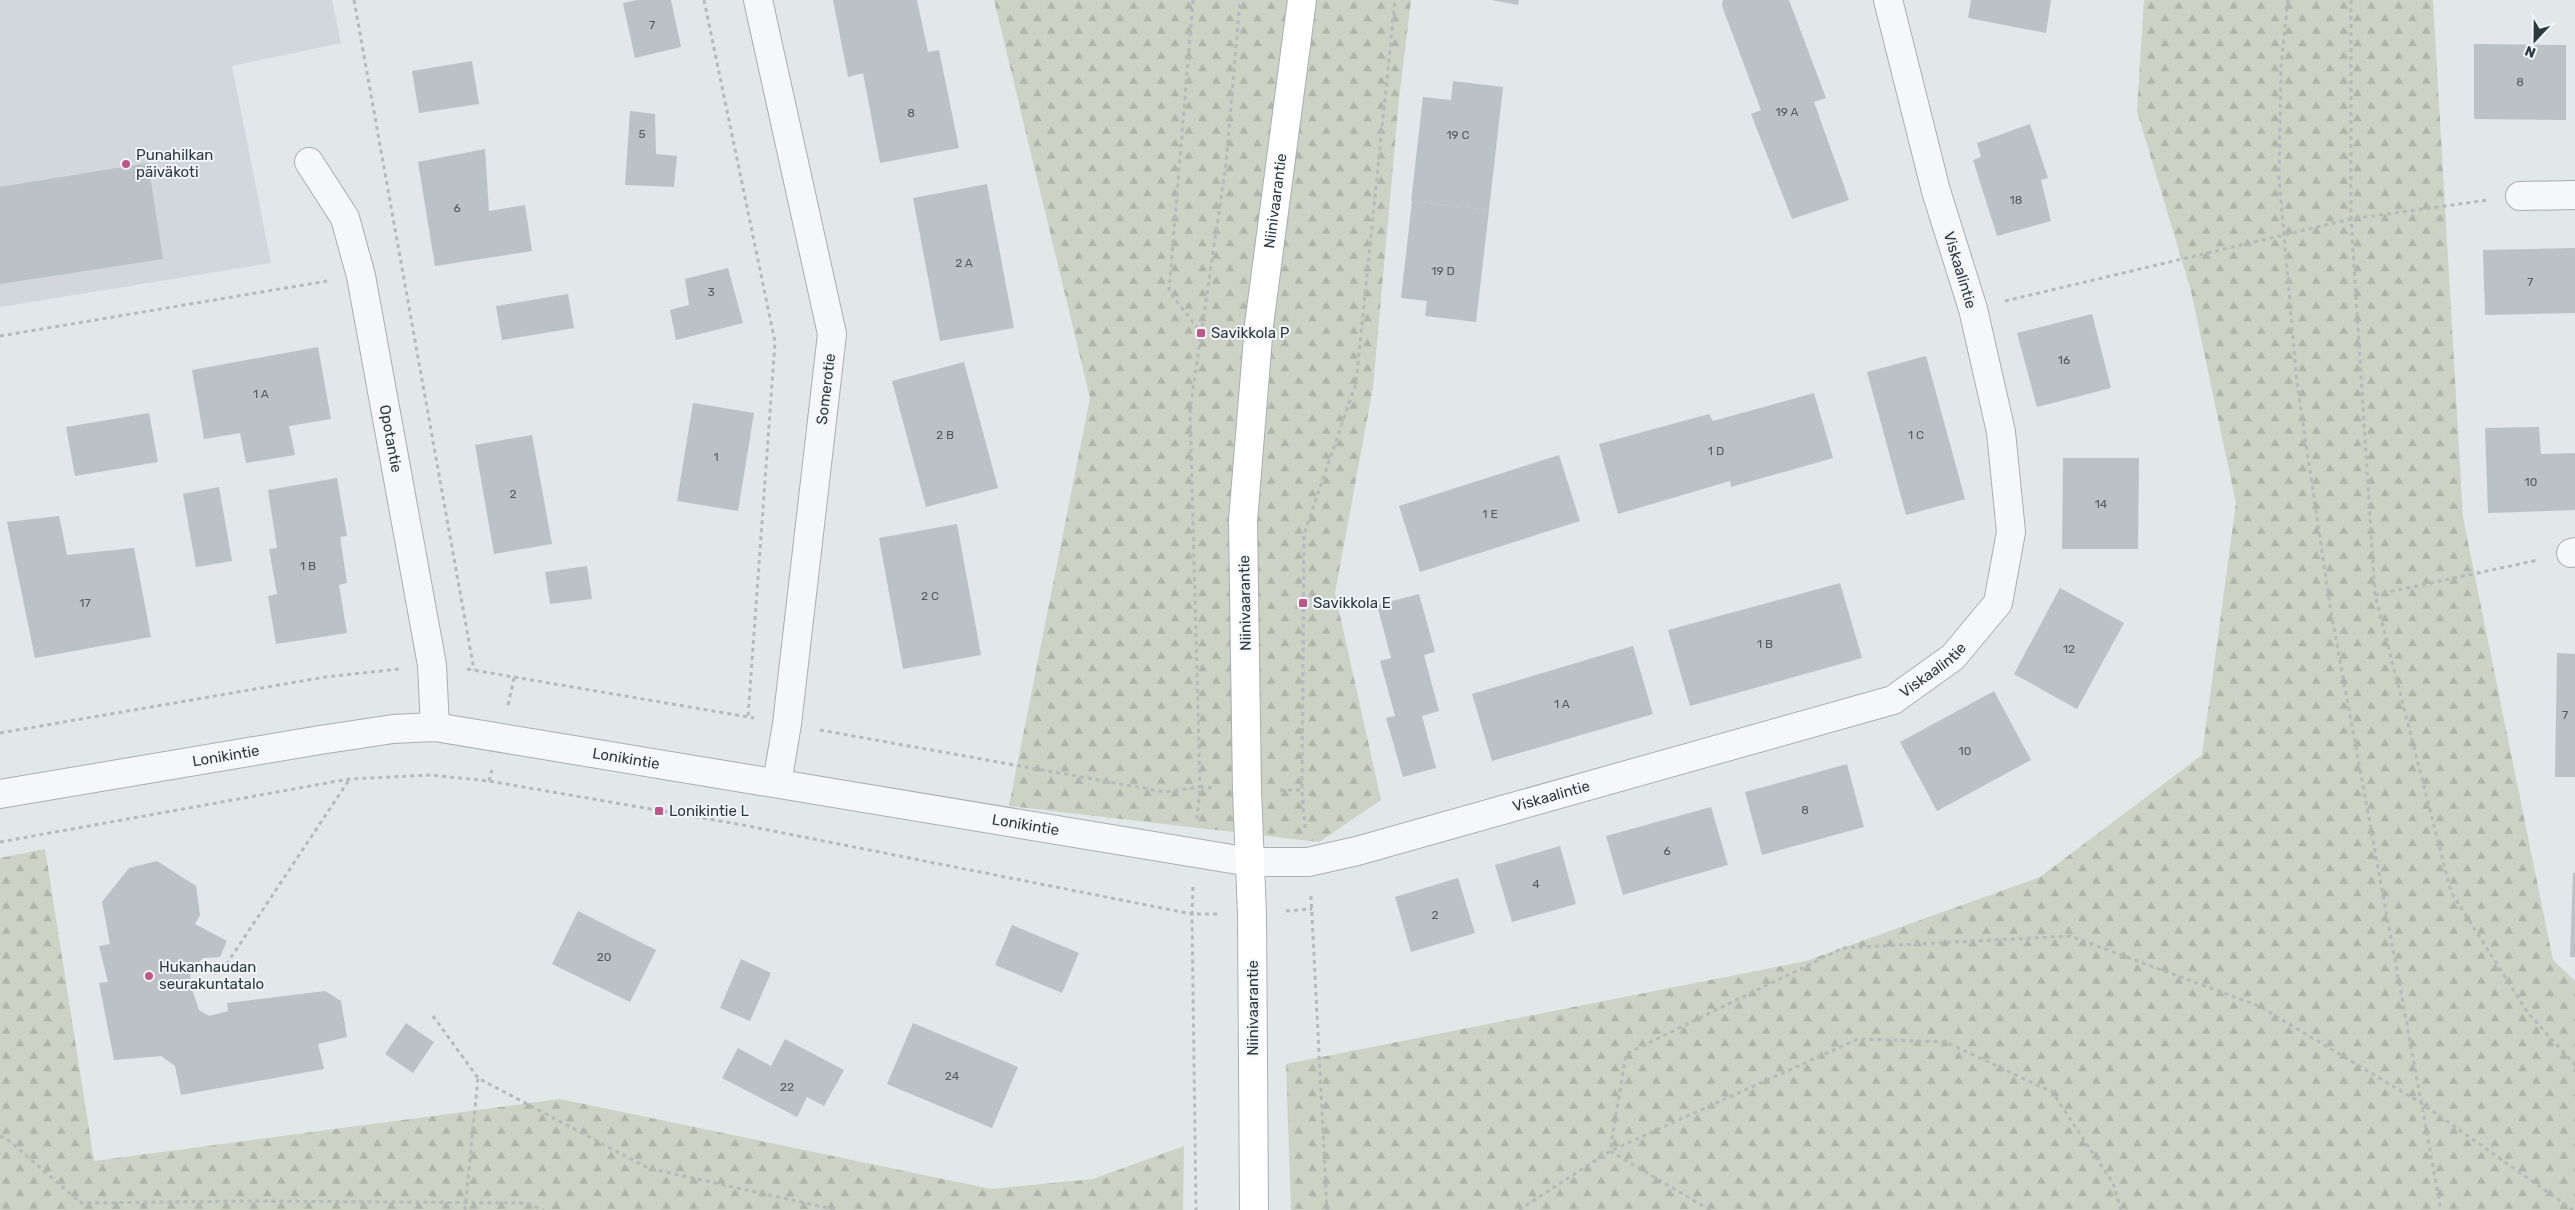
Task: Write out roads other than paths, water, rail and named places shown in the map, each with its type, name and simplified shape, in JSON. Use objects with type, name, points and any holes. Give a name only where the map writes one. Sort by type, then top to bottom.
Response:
[{"type":"main road","name":"Niinivaarantie","points":[[1254,1210],[1244,522],[1259,325],[1302,0]]},
{"type":"street","name":"Somerotie","points":[[758,0],[832,334],[787,724],[777,782]]},
{"type":"street","name":"Viskaalintie","points":[[1250,862],[1308,862],[1357,851],[1893,700],[1953,658],[1998,603],[2011,532],[2001,432],[1973,309],[1936,191],[1888,0]]},
{"type":"street","name":"Opotantie","points":[[309,162],[345,218],[361,276],[432,665],[435,727]]},
{"type":"street","points":[[2520,196],[2575,195]]},
{"type":"street","name":"Lonikintie","points":[[0,794],[320,740],[393,729],[435,727],[777,782],[1250,862]]},
{"type":"place","name":"Punahilkan päiväkoti","points":[[126,164]]},
{"type":"place","name":"Savikkola P","points":[[1201,333]]},
{"type":"place","name":"Savikkola E","points":[[1303,603]]},
{"type":"place","name":"Lonikintie L","points":[[659,811]]},
{"type":"place","name":"Hukanhaudan seurakuntatalo","points":[[149,976]]}]
